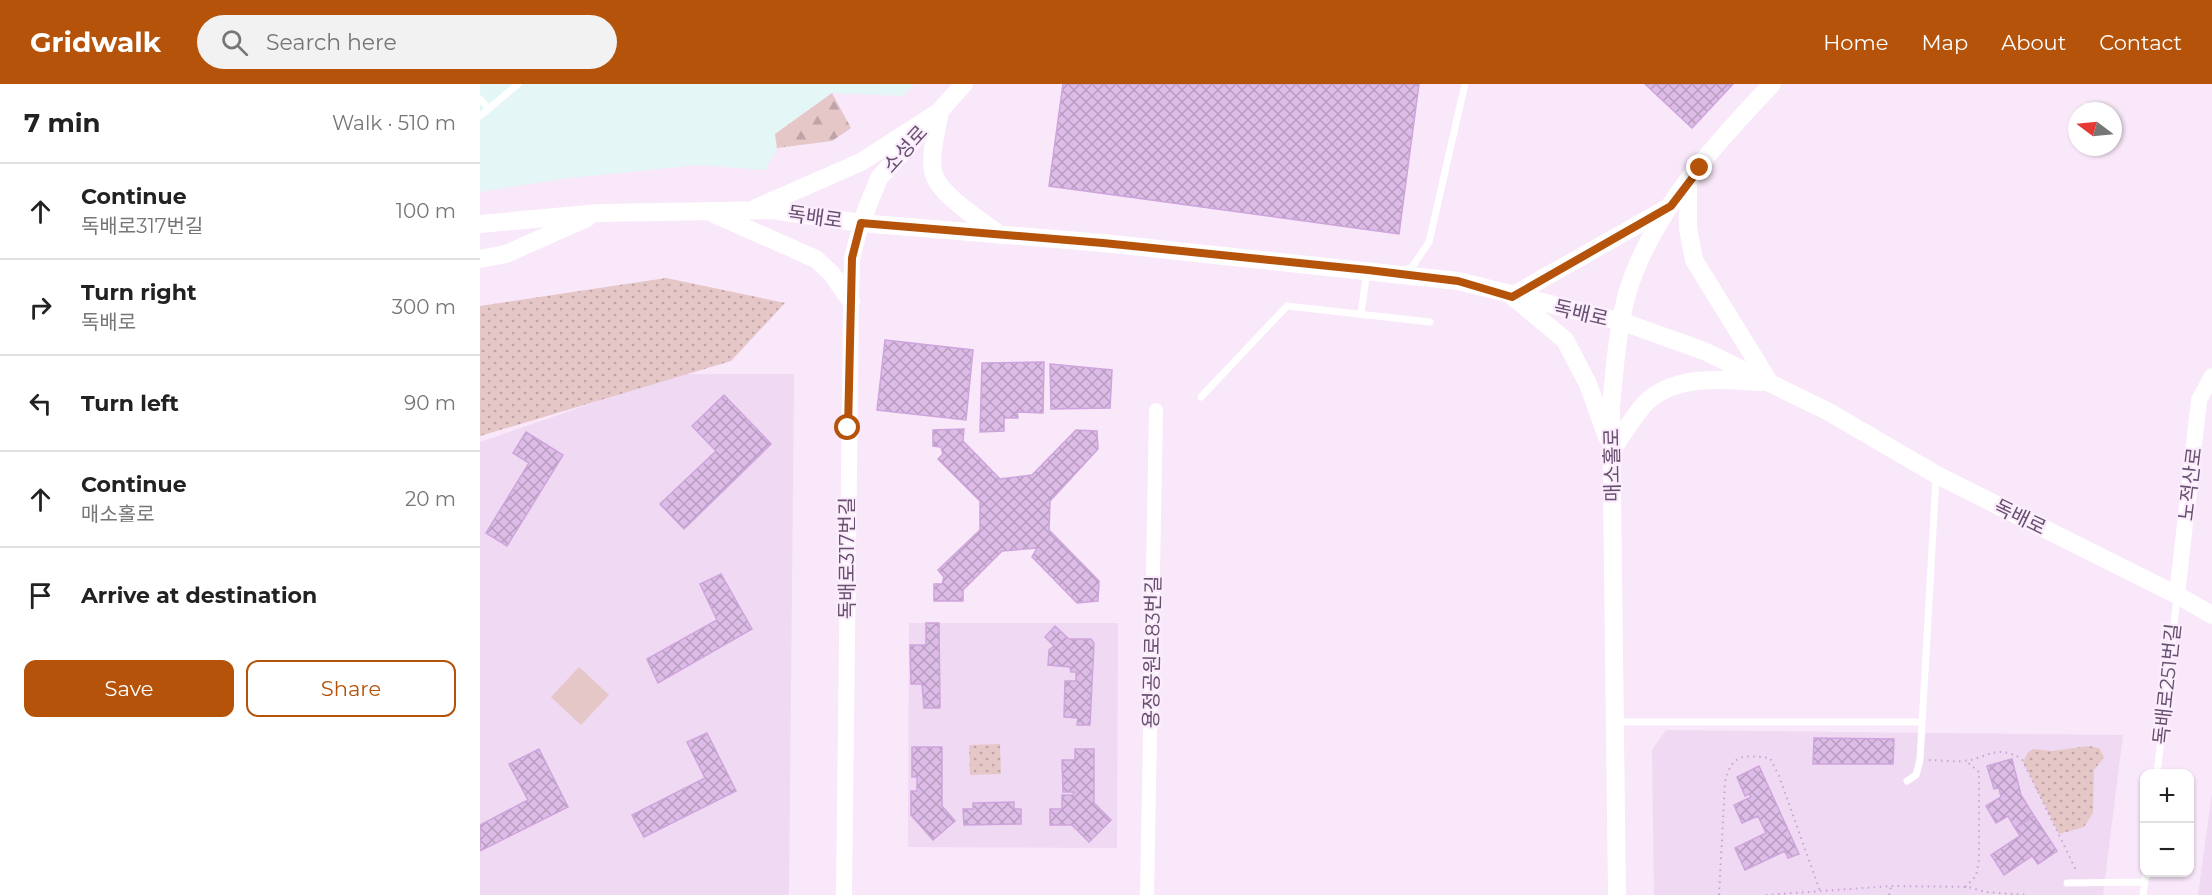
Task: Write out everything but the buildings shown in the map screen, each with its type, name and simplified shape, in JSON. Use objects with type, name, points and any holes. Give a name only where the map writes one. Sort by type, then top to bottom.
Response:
[{"type":"main road","name":"소성로","points":[[861,223],[879,177],[964,84]]},
{"type":"main road","name":"매소홀로","points":[[1617,895],[1612,450],[1615,362],[1633,277],[1671,206],[1732,127],[1772,84]]},
{"type":"main road","points":[[750,211],[861,162],[939,111]]},
{"type":"main road","points":[[939,111],[933,171],[936,182],[947,194],[1000,235]]},
{"type":"main road","points":[[1688,182],[1688,228],[1694,260],[1769,382]]},
{"type":"main road","points":[[1612,450],[1588,384],[1565,340],[1512,297],[1671,206]]},
{"type":"main road","name":"독배로","points":[[480,224],[600,213],[772,210],[861,223],[1368,270],[1458,281],[1512,297],[1623,322],[1704,351],[1829,412],[1937,475],[2177,595],[2212,615]]},
{"type":"main road","points":[[707,211],[816,259],[831,273],[851,300]]},
{"type":"main road","name":"독배로","points":[[480,259],[506,254],[600,213]]},
{"type":"main road","points":[[1612,450],[1651,398],[1680,385],[1709,380],[1769,382]]},
{"type":"street","name":"독배로317번길","points":[[844,895],[852,258],[861,223]]},
{"type":"street","name":"노적산로","points":[[2177,595],[2199,400],[2212,376]]},
{"type":"street","name":"용정공원로83번길","points":[[1147,895],[1156,410]]},
{"type":"lane","points":[[480,116],[518,84]]},
{"type":"lane","points":[[1396,274],[1412,267],[1429,242],[1465,84]]},
{"type":"lane","points":[[480,99],[489,109]]},
{"type":"lane","points":[[1361,313],[1368,270]]},
{"type":"lane","points":[[1201,397],[1287,306],[1430,322]]},
{"type":"lane","points":[[1907,781],[1916,775],[1920,760],[1937,475]]},
{"type":"lane","name":"독배로251번길","points":[[2158,769],[2177,595]]},
{"type":"lane","points":[[1615,722],[1921,722]]},
{"type":"lane","points":[[2143,895],[2146,877]]},
{"type":"lane","points":[[2067,883],[2145,882]]},
{"type":"path","points":[[1920,760],[1966,761],[1994,751],[2013,753],[2022,759],[2082,882]]},
{"type":"path","points":[[1719,895],[1725,782],[1729,766],[1738,758],[1752,756],[1770,758],[1779,776],[1820,891]]},
{"type":"path","points":[[1965,887],[1976,876],[1979,838],[1979,772],[1966,761]]},
{"type":"path","points":[[1889,895],[1891,886]]},
{"type":"path","points":[[1766,895],[1891,886],[1965,887],[1985,892],[2028,895]]},
{"type":"shaded area","points":[[480,84],[914,84],[903,96],[832,93],[775,134],[777,149],[765,170],[698,165],[561,179],[480,192]]},
{"type":"shaded area","points":[[677,374],[794,374],[789,895],[480,895],[480,442]]},
{"type":"shaded area","points":[[909,623],[1118,623],[1117,848],[908,847]]},
{"type":"shaded area","points":[[1666,730],[2123,735],[2103,895],[1654,895],[1652,750]]},
{"type":"shaded area","points":[[2212,793],[2212,895],[2198,895]]},
{"type":"green space","points":[[832,93],[851,128],[832,141],[777,148],[775,134]]},
{"type":"green space","points":[[666,278],[785,303],[731,361],[480,436],[480,306]]},
{"type":"green space","points":[[579,667],[609,695],[581,725],[551,697]]},
{"type":"green space","points":[[1000,744],[1001,774],[970,775],[969,745]]},
{"type":"green space","points":[[2089,746],[2099,748],[2104,757],[2094,770],[2093,813],[2084,827],[2059,834],[2023,762],[2028,752],[2033,749],[2052,751]]},
{"type":"route","points":[[848,428],[852,258],[861,223],[1103,243],[1368,270],[1458,281],[1512,297],[1671,206],[1700,168]]}]
